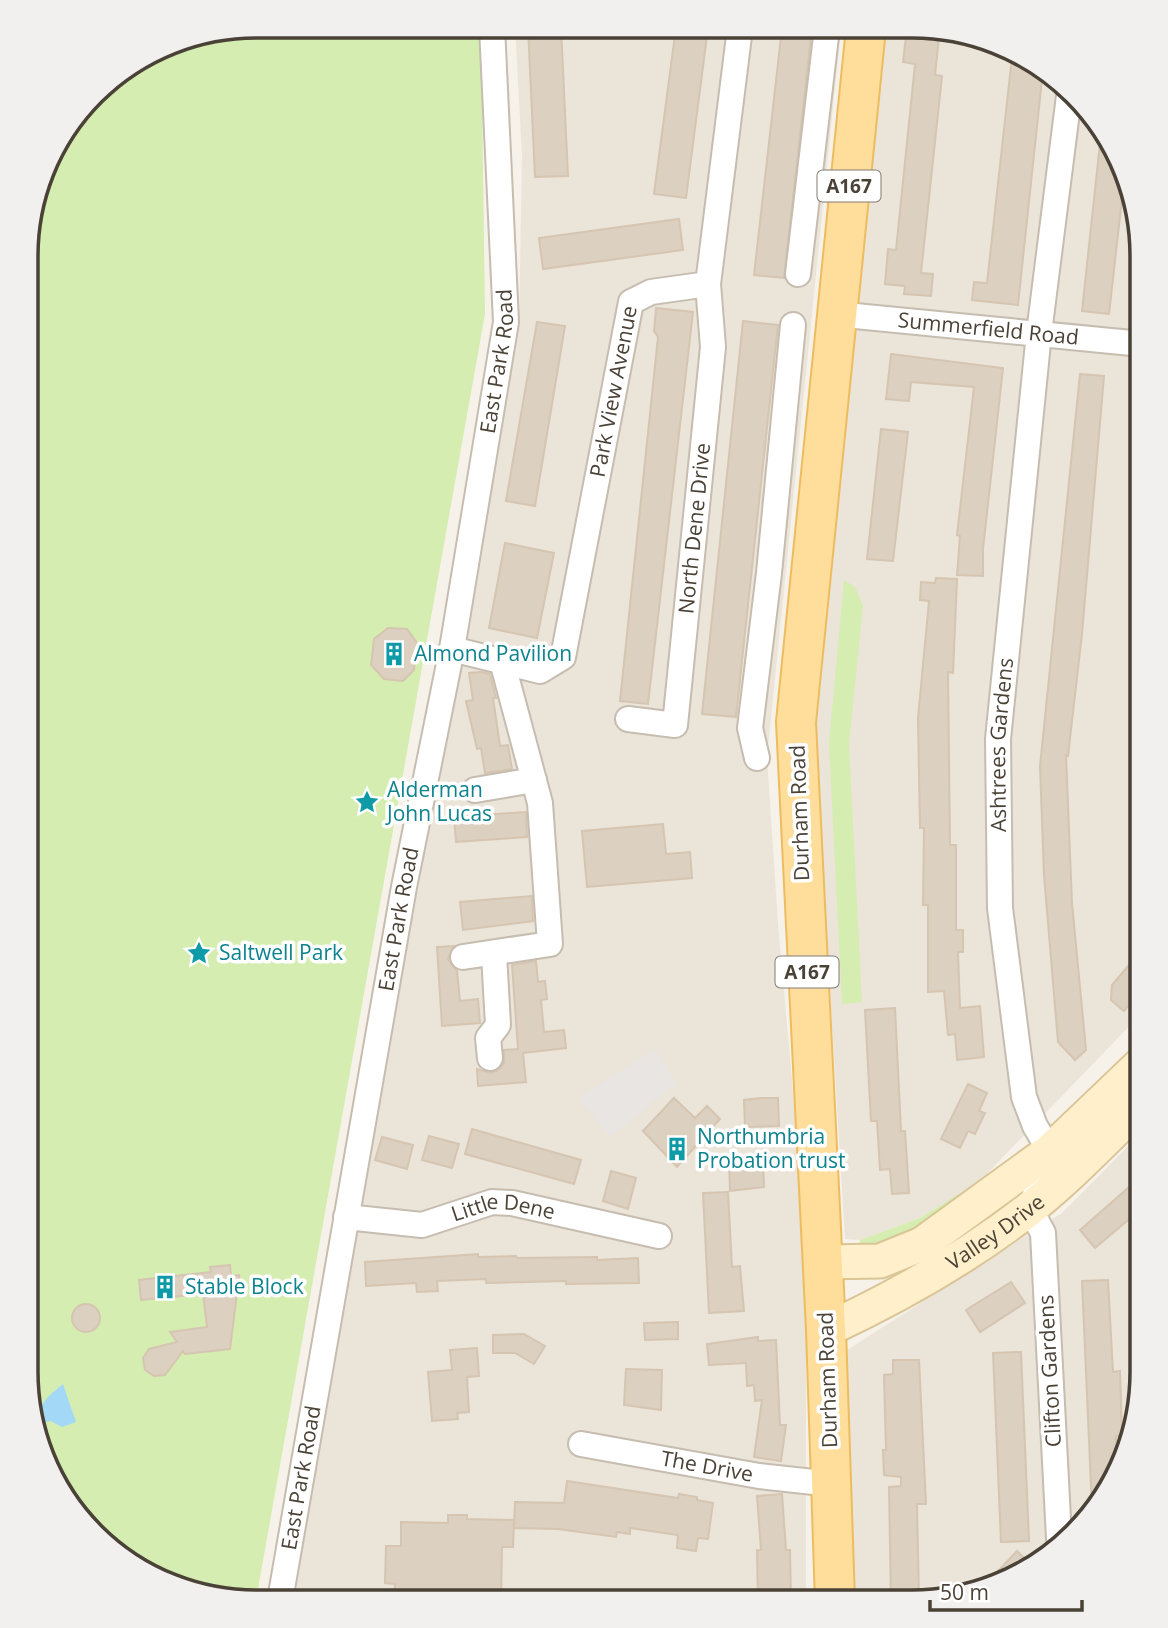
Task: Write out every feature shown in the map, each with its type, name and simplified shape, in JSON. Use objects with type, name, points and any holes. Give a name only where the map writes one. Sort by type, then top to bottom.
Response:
[{"type":"main road","name":"Durham Road","points":[[835,1590],[826,1329],[796,722],[865,39]]},
{"type":"street","name":"East Park Road","points":[[282,1590],[404,887],[452,649],[506,321],[493,39]]},
{"type":"street","points":[[708,284],[739,39]]},
{"type":"street","points":[[798,274],[826,39]]},
{"type":"street","name":"Ashtrees Gardens","points":[[1050,1152],[1035,1126],[1024,1097],[1000,908],[998,739],[1039,333],[1068,106]]},
{"type":"street","name":"Park View Avenue","points":[[452,649],[540,671],[563,657],[631,302],[651,292],[708,284]]},
{"type":"street","name":"North Dene Drive","points":[[628,719],[675,725],[713,347],[708,284]]},
{"type":"street","name":"Summerfield Road","points":[[835,314],[1130,343]]},
{"type":"street","points":[[757,758],[750,728],[769,573],[793,325]]},
{"type":"street","points":[[463,957],[550,944],[540,803],[502,661]]},
{"type":"street","points":[[475,790],[534,780]]},
{"type":"street","points":[[490,1058],[488,1038],[498,1025],[494,954]]},
{"type":"street","name":"Valley Drive","points":[[823,1262],[880,1261],[922,1244],[1050,1152],[1129,1074]]},
{"type":"street","name":"Valley Drive","points":[[826,1329],[872,1309],[961,1258],[1030,1209],[1129,1116]]},
{"type":"street","points":[[1030,1209],[1050,1152]]},
{"type":"street","name":"Little Dene","points":[[346,1217],[422,1224],[492,1202],[512,1203],[659,1236]]},
{"type":"street","name":"Clifton Gardens","points":[[1030,1209],[1043,1233],[1059,1531]]},
{"type":"street","name":"The Drive","points":[[581,1444],[758,1476],[832,1484]]},
{"type":"shaded area","points":[[516,39],[840,39],[767,757],[778,924],[806,1236],[806,1590],[296,1590],[352,1248],[357,1195],[448,736],[519,328],[522,155]]},
{"type":"shaded area","points":[[880,39],[940,40],[968,46],[1008,61],[1033,75],[1075,113],[1093,135],[1107,160],[1118,187],[1128,228],[1129,1026],[981,1180],[920,1218],[860,1240],[845,1239],[814,727]]},
{"type":"shaded area","points":[[656,1049],[677,1083],[610,1137],[578,1098]]},
{"type":"shaded area","points":[[1129,1145],[1129,1386],[1118,1441],[1107,1468],[1093,1493],[1055,1535],[1033,1553],[1008,1567],[981,1578],[940,1588],[855,1590],[847,1350],[1062,1213]]},
{"type":"green space","name":"Saltwell Park","points":[[242,39],[481,39],[485,314],[258,1590],[228,1588],[173,1573],[148,1560],[102,1526],[75,1493],[61,1468],[50,1441],[40,1400],[38,257],[46,200],[55,173],[68,148],[93,113],[135,75],[187,50]]},
{"type":"green space","points":[[844,580],[855,587],[863,606],[849,744],[862,1002],[842,1004],[829,743]]},
{"type":"green space","points":[[981,1180],[987,1183],[903,1242],[859,1248],[860,1240],[920,1218]]},
{"type":"water","points":[[63,1384],[76,1422],[62,1427],[51,1421],[45,1422],[41,1406]]},
{"type":"building","points":[[529,39],[562,39],[568,176],[535,177]]},
{"type":"building","points":[[674,39],[707,39],[686,198],[654,194]]},
{"type":"building","points":[[781,39],[811,39],[784,278],[754,275]]},
{"type":"building","points":[[906,39],[939,40],[935,75],[942,76],[921,273],[933,274],[931,296],[904,294],[905,286],[885,284],[888,249],[896,250],[915,64],[903,62]]},
{"type":"building","points":[[1011,63],[1042,82],[1018,305],[972,300],[974,282],[987,283]]},
{"type":"building","points":[[1100,147],[1122,200],[1109,314],[1082,311]]},
{"type":"building","points":[[679,219],[683,250],[543,269],[539,238]]},
{"type":"building","points":[[656,308],[693,312],[648,704],[620,701],[658,337],[654,331]]},
{"type":"building","points":[[743,321],[778,325],[736,717],[702,714]]},
{"type":"building","points":[[537,322],[565,326],[535,506],[506,501]]},
{"type":"building","points":[[891,354],[1003,368],[983,549],[983,576],[957,575],[960,536],[957,535],[974,387],[911,382],[909,401],[886,399]]},
{"type":"building","points":[[1080,374],[1104,376],[1082,634],[1068,756],[1066,755],[1072,903],[1086,1050],[1075,1060],[1058,1042],[1044,875],[1040,766]]},
{"type":"building","points":[[881,429],[908,432],[893,561],[867,559]]},
{"type":"building","points":[[505,543],[554,553],[537,638],[489,628]]},
{"type":"building","points":[[936,578],[957,579],[953,673],[948,672],[950,845],[956,845],[956,930],[963,930],[963,952],[958,952],[960,1008],[980,1006],[984,1057],[957,1060],[955,1034],[948,1035],[944,991],[928,992],[928,905],[923,905],[924,828],[920,828],[918,718],[929,601],[920,600],[921,582],[935,583]]},
{"type":"building","name":"Almond Pavilion","points":[[388,628],[407,629],[417,643],[414,670],[403,681],[384,679],[371,665],[374,639]]},
{"type":"building","points":[[469,673],[490,674],[496,698],[493,698],[500,746],[508,745],[512,769],[485,773],[481,748],[477,749],[466,701],[473,700]]},
{"type":"building","points":[[526,812],[527,837],[456,842],[454,817]]},
{"type":"building","points":[[663,824],[666,854],[690,852],[692,878],[587,887],[582,831]]},
{"type":"building","points":[[532,896],[533,921],[463,930],[460,902]]},
{"type":"building","points":[[454,946],[448,959],[457,971],[460,1001],[478,999],[480,1023],[442,1026],[437,947]]},
{"type":"building","points":[[536,961],[538,982],[545,981],[547,999],[541,1000],[544,1032],[564,1030],[566,1048],[523,1053],[526,1082],[478,1086],[477,1069],[491,1073],[498,1070],[504,1063],[504,1050],[518,1049],[512,965]]},
{"type":"building","points":[[1129,965],[1129,1004],[1124,1011],[1111,1000],[1112,985]]},
{"type":"building","points":[[895,1008],[901,1131],[905,1131],[909,1193],[892,1194],[890,1169],[880,1170],[877,1121],[871,1121],[865,1010]]},
{"type":"building","points":[[968,1084],[987,1093],[979,1111],[985,1113],[975,1134],[968,1131],[960,1148],[941,1139]]},
{"type":"building","name":"Northumbria Probation trust","points":[[674,1098],[695,1118],[707,1106],[720,1119],[677,1167],[643,1131]]},
{"type":"building","points":[[778,1098],[779,1126],[745,1127],[744,1100]]},
{"type":"building","points":[[472,1129],[581,1160],[574,1184],[465,1154]]},
{"type":"building","points":[[429,1136],[459,1144],[452,1168],[422,1160]]},
{"type":"building","points":[[382,1137],[413,1145],[407,1169],[375,1160]]},
{"type":"building","points":[[763,1158],[764,1187],[730,1191],[729,1160]]},
{"type":"building","points":[[611,1171],[636,1178],[628,1209],[603,1201]]},
{"type":"building","points":[[1129,1189],[1129,1219],[1095,1248],[1080,1230]]},
{"type":"building","points":[[728,1192],[732,1267],[740,1266],[744,1311],[709,1313],[703,1193]]},
{"type":"building","points":[[478,1254],[478,1257],[517,1258],[597,1257],[597,1260],[638,1258],[639,1283],[486,1283],[486,1279],[437,1281],[438,1291],[417,1292],[416,1283],[366,1286],[365,1262]]},
{"type":"building","points":[[230,1265],[231,1276],[239,1275],[241,1293],[237,1293],[230,1349],[185,1354],[183,1351],[165,1375],[154,1376],[145,1370],[143,1358],[149,1349],[177,1342],[170,1332],[207,1327],[203,1294],[141,1300],[139,1280],[211,1272],[210,1267]]},
{"type":"building","points":[[1108,1280],[1113,1372],[1120,1371],[1122,1427],[1119,1436],[1116,1436],[1116,1445],[1107,1468],[1091,1495],[1082,1281]]},
{"type":"building","points":[[1011,1282],[1025,1303],[980,1332],[966,1310]]},
{"type":"building","points":[[86,1304],[96,1308],[100,1318],[96,1328],[86,1332],[76,1328],[72,1318],[76,1308]]},
{"type":"building","points":[[678,1322],[678,1339],[645,1340],[644,1323]]},
{"type":"building","points":[[524,1334],[545,1346],[534,1364],[515,1353],[493,1353],[493,1335]]},
{"type":"building","points":[[758,1337],[758,1341],[776,1340],[780,1425],[786,1425],[781,1461],[754,1457],[762,1400],[755,1401],[754,1385],[747,1386],[746,1363],[709,1365],[707,1344]]},
{"type":"building","points":[[477,1348],[479,1376],[467,1377],[469,1412],[457,1413],[458,1419],[432,1421],[428,1372],[452,1370],[450,1350]]},
{"type":"building","points":[[1021,1352],[1029,1541],[1001,1542],[993,1353]]},
{"type":"building","points":[[893,1360],[919,1360],[926,1504],[917,1504],[919,1589],[891,1590],[889,1487],[901,1486],[901,1477],[884,1475],[883,1450],[886,1450],[884,1375],[893,1374]]},
{"type":"building","points":[[626,1369],[662,1370],[661,1410],[624,1405]]},
{"type":"building","points":[[567,1481],[678,1498],[679,1494],[713,1503],[708,1539],[698,1538],[696,1551],[677,1548],[678,1535],[630,1528],[630,1534],[617,1532],[616,1537],[558,1529],[514,1528],[515,1502],[564,1503]]},
{"type":"building","points":[[782,1494],[786,1550],[790,1550],[791,1590],[758,1590],[757,1550],[761,1550],[757,1496]]},
{"type":"building","points":[[448,1515],[467,1515],[467,1519],[514,1520],[513,1547],[502,1547],[501,1590],[395,1590],[395,1584],[385,1583],[386,1546],[401,1546],[401,1522],[448,1523]]},
{"type":"building","points":[[1017,1551],[1024,1558],[1008,1567],[998,1571]]},
{"type":"place","name":"Almond Pavilion","points":[[394,654]]},
{"type":"place","name":"Alderman John Lucas","points":[[367,802]]},
{"type":"place","name":"Saltwell Park","points":[[199,953]]},
{"type":"place","name":"Northumbria Probation trust","points":[[677,1149]]},
{"type":"place","name":"Stable Block","points":[[165,1287]]}]
